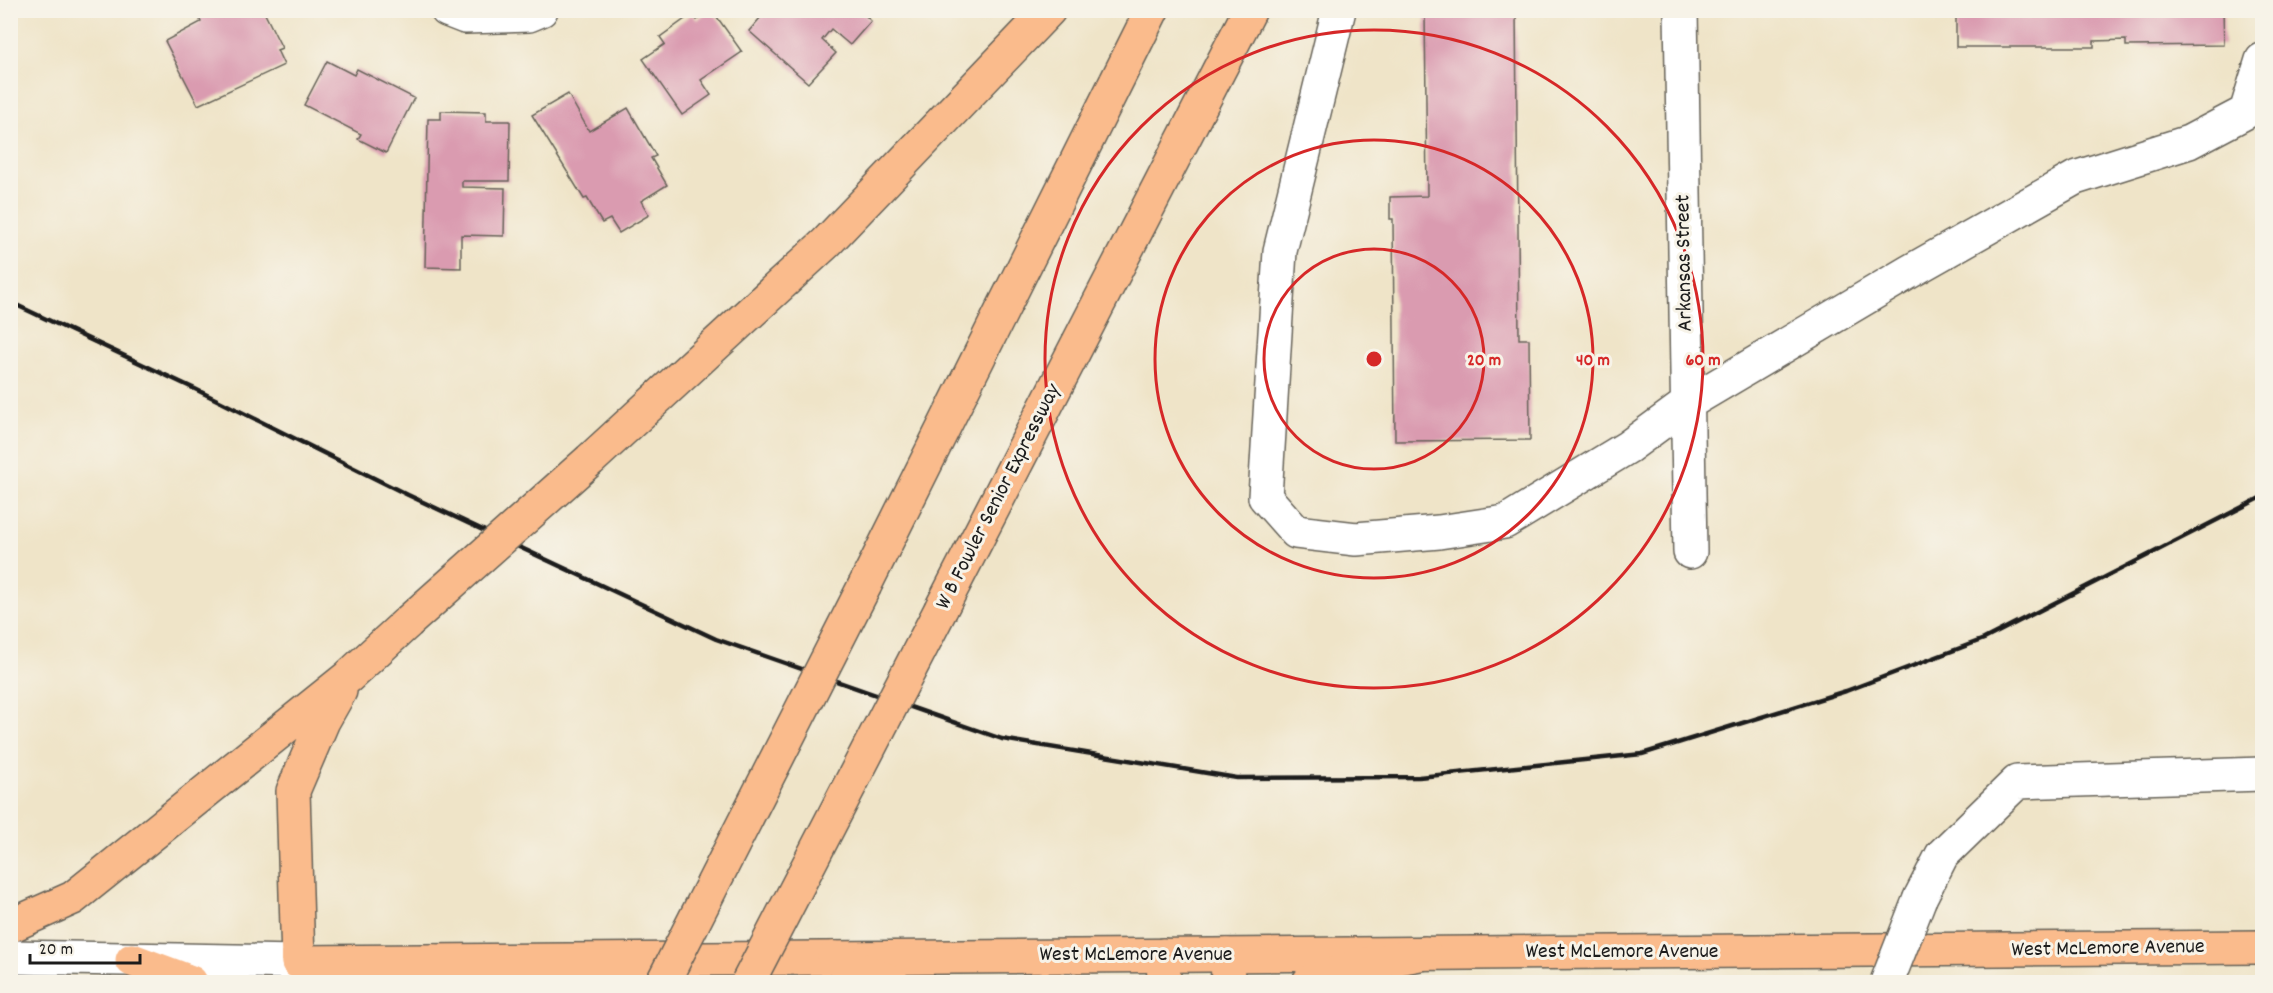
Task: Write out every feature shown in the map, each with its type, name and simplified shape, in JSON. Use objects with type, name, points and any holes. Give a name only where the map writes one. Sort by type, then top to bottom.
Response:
[{"type":"main road","points":[[10,926],[73,898],[348,677],[590,460],[826,243],[1049,10]]},
{"type":"main road","points":[[663,982],[865,585],[1152,10]]},
{"type":"main road","name":"W B Fowler Senior Expressway","points":[[748,982],[1250,10]]},
{"type":"main road","points":[[298,962],[292,791],[323,721],[348,677]]},
{"type":"main road","name":"West McLemore Avenue","points":[[298,962],[433,972],[834,957],[1163,969],[1228,969],[1425,953],[2262,947]]},
{"type":"main road","points":[[1309,982],[1361,965],[1425,953]]},
{"type":"main road","points":[[834,957],[892,982]]},
{"type":"main road","points":[[132,960],[191,982]]},
{"type":"street","points":[[456,14],[529,15],[542,10]]},
{"type":"street","points":[[1339,10],[1280,251],[1265,497],[1296,532],[1356,540],[1439,532],[1505,522],[1628,447],[1688,403],[1908,273],[2075,178],[2189,142],[2246,112],[2262,60]]},
{"type":"street","name":"Arkansas Street","points":[[1681,10],[1690,552]]},
{"type":"street","points":[[1887,982],[1920,898],[1942,855],[2017,782],[2262,774]]},
{"type":"street","name":"West McLemore Avenue","points":[[10,957],[298,962]]},
{"type":"building","points":[[195,10],[263,10],[282,48],[277,50],[284,65],[198,105],[165,41],[201,22]]},
{"type":"building","points":[[710,10],[742,52],[701,80],[711,95],[682,115],[643,59],[665,44],[660,37],[692,14],[697,20]]},
{"type":"building","points":[[767,10],[860,10],[871,21],[850,45],[831,29],[822,40],[836,53],[808,83],[749,31]]},
{"type":"building","points":[[1425,10],[1516,10],[1519,339],[1529,339],[1530,440],[1395,441],[1393,219],[1390,219],[1390,197],[1427,196]]},
{"type":"building","points":[[1956,10],[2223,10],[2224,45],[2126,46],[2126,40],[2094,41],[2094,47],[1956,47]]},
{"type":"building","points":[[327,61],[354,75],[357,69],[414,98],[386,153],[358,139],[361,134],[304,105]]},
{"type":"building","points":[[568,94],[589,131],[628,108],[656,156],[651,158],[667,185],[641,201],[649,215],[619,233],[610,219],[602,223],[587,198],[584,199],[532,115]]},
{"type":"building","points":[[441,111],[486,112],[486,121],[510,121],[509,181],[462,181],[462,187],[505,188],[504,236],[461,235],[461,268],[425,267],[428,119],[441,119]]},
{"type":"railway","points":[[10,302],[195,389],[408,495],[716,639],[1002,739],[1237,778],[1419,777],[1642,754],[1846,691],[1984,639],[2262,497]]}]
